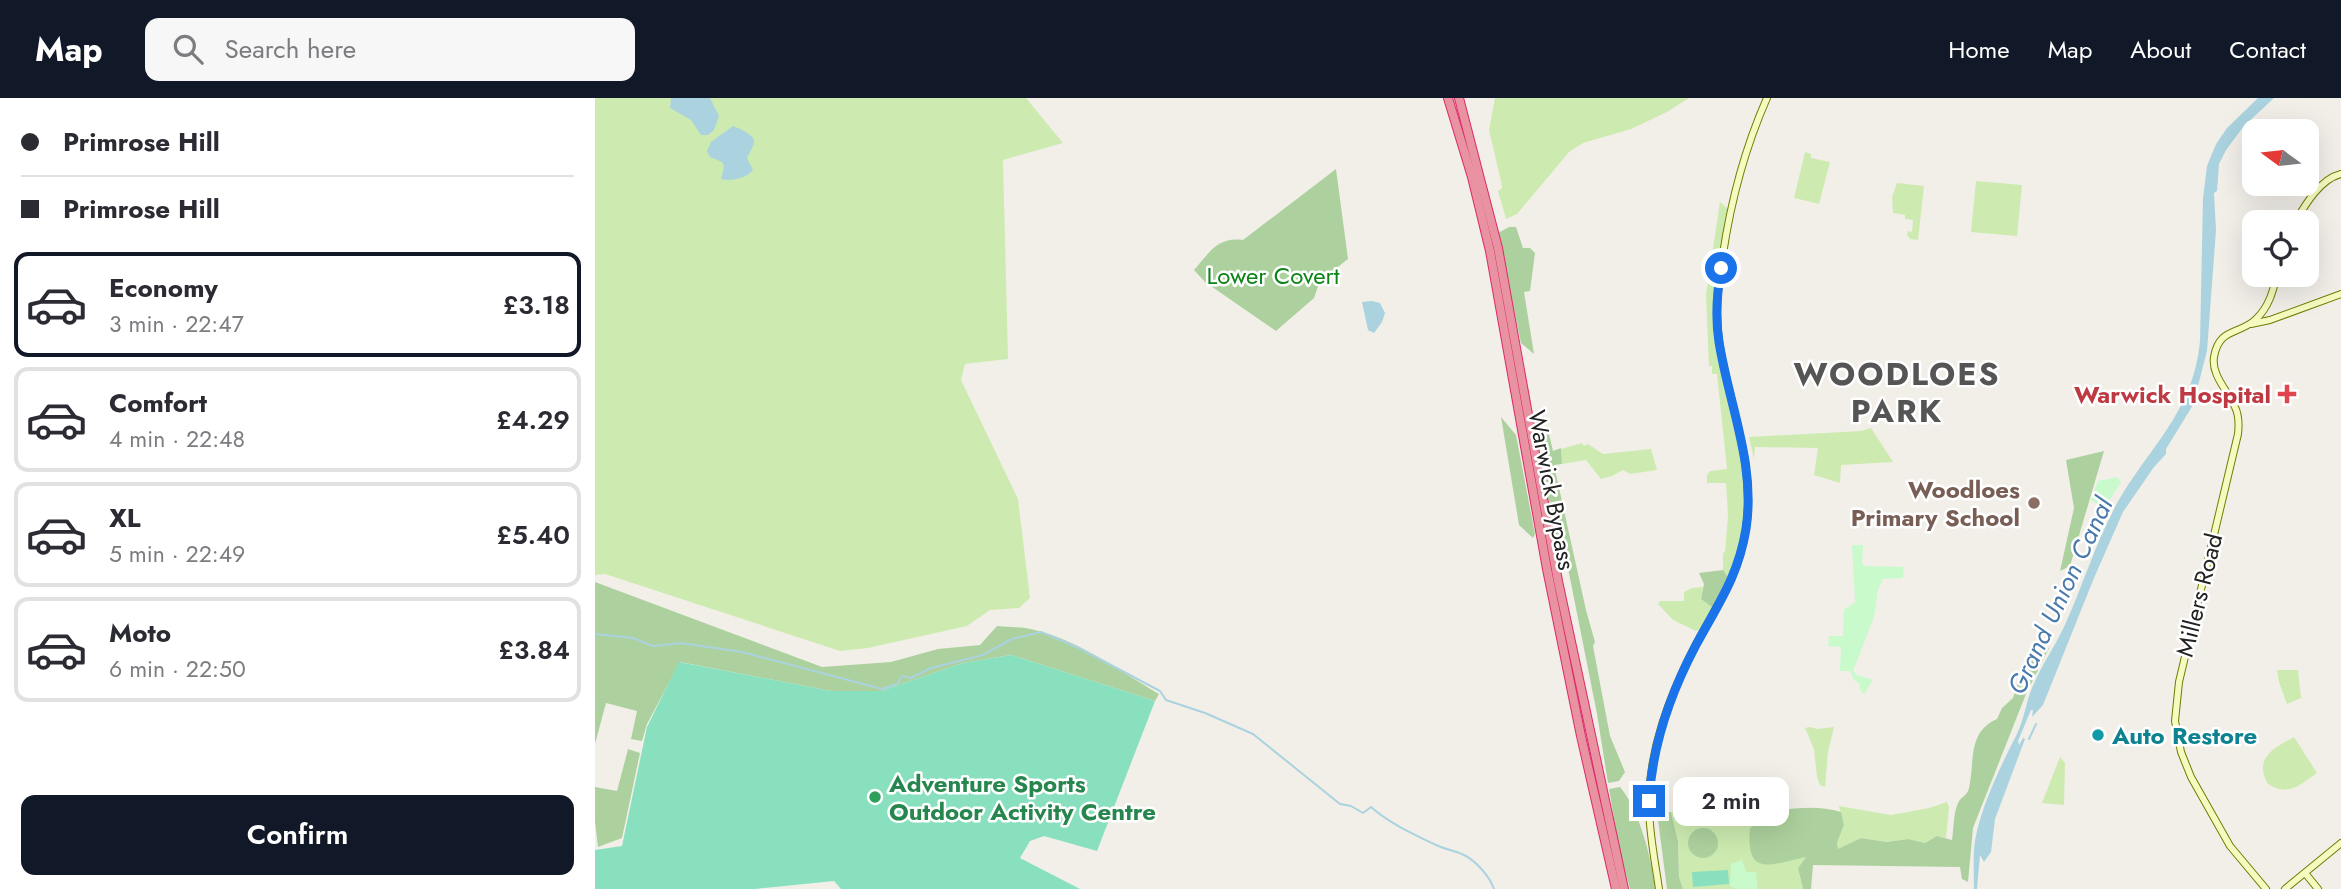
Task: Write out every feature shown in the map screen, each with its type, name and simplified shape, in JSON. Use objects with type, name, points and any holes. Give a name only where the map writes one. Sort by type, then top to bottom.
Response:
[{"type":"highway","name":"Warwick Bypass","points":[[1448,98],[1472,177],[1490,251],[1547,569],[1616,889]]},
{"type":"highway","name":"Warwick Bypass","points":[[1458,98],[1496,236],[1558,581],[1624,889]]},
{"type":"street","points":[[1659,889],[1649,807],[1657,739],[1687,662],[1727,591],[1741,554],[1746,530],[1746,461],[1719,342],[1717,299],[1735,190],[1752,132],[1767,98]]},
{"type":"street","points":[[2302,210],[2325,183],[2341,174]]},
{"type":"street","points":[[2274,287],[2265,309],[2279,316]]},
{"type":"street","points":[[2249,324],[2341,294]]},
{"type":"street","name":"Millers Road","points":[[2265,309],[2249,324],[2225,335],[2217,345],[2214,356],[2215,372],[2237,411],[2238,434],[2179,682],[2175,721],[2181,752],[2191,777],[2230,846],[2266,889]]},
{"type":"street","points":[[2285,889],[2341,843]]},
{"type":"street","points":[[2305,873],[2318,889]]},
{"type":"green space","points":[[595,98],[1026,98],[1063,143],[1003,160],[1008,359],[965,364],[961,380],[1018,499],[1030,598],[1019,608],[990,610],[967,626],[868,648],[840,651],[605,574],[595,575]]},
{"type":"green space","points":[[1495,98],[1689,98],[1631,129],[1583,143],[1569,152],[1517,214],[1506,219],[1498,191],[1502,188],[1501,181],[1489,130]]},
{"type":"green space","points":[[1805,152],[1811,154],[1811,158],[1830,162],[1819,204],[1794,198]]},
{"type":"green space","name":"Lower Covert","points":[[1336,169],[1348,259],[1320,281],[1314,298],[1276,331],[1205,282],[1194,270],[1220,243],[1243,240]]},
{"type":"green space","points":[[1976,181],[2022,185],[2017,236],[1971,232]]},
{"type":"green space","points":[[1897,183],[1924,186],[1918,240],[1910,239],[1907,235],[1908,231],[1912,232],[1913,220],[1893,213],[1892,197]]},
{"type":"green space","points":[[1720,202],[1728,209],[1715,317],[1742,449],[1745,480],[1745,511],[1740,544],[1729,579],[1723,570],[1728,516],[1726,483],[1707,483],[1710,471],[1727,469],[1717,374],[1712,374],[1712,366],[1709,366],[1706,295]]},
{"type":"green space","points":[[1509,227],[1516,227],[1523,248],[1530,248],[1535,253],[1530,291],[1524,292],[1534,354],[1521,343],[1498,233]]},
{"type":"green space","points":[[1501,417],[1516,435],[1535,534],[1533,538],[1519,525]]},
{"type":"green space","points":[[1871,428],[1893,462],[1841,465],[1840,483],[1814,475],[1818,448],[1755,447],[1754,459],[1749,437],[1861,431]]},
{"type":"green space","points":[[1549,434],[1553,451],[1561,448],[1562,464],[1554,465],[1595,642],[1593,646],[1610,736],[1625,772],[1619,781],[1608,783],[1566,558],[1557,547],[1543,469],[1548,460],[1544,436]]},
{"type":"green space","points":[[1582,443],[1603,454],[1651,449],[1657,470],[1630,474],[1623,470],[1601,479],[1586,460],[1562,464],[1561,449]]},
{"type":"green space","points":[[2104,451],[2070,566],[2060,571],[2074,508],[2066,460]]},
{"type":"green space","points":[[2117,477],[2121,482],[2104,509],[2091,500],[2098,481]]},
{"type":"green space","points":[[1852,545],[1863,545],[1862,563],[1865,566],[1904,567],[1903,578],[1883,579],[1878,589],[1874,617],[1853,671],[1873,680],[1864,694],[1850,671],[1840,671],[1841,647],[1828,646],[1829,636],[1843,636],[1844,610],[1855,602]]},
{"type":"green space","points":[[1723,570],[1729,579],[1713,608],[1701,599],[1704,584],[1699,573]]},
{"type":"green space","points":[[595,582],[822,667],[891,662],[938,649],[980,645],[997,626],[1022,628],[1043,632],[1078,646],[1159,694],[1155,701],[1011,655],[963,663],[881,691],[831,691],[680,662],[647,724],[642,741],[631,739],[637,711],[606,703],[595,744]]},
{"type":"green space","points":[[1703,587],[1701,599],[1713,608],[1699,630],[1673,620],[1658,604],[1660,601],[1684,601],[1684,592]]},
{"type":"green space","points":[[2042,646],[2049,648],[2026,694],[1973,828],[1968,882],[1962,879],[1960,867],[1813,865],[1811,889],[1803,889],[1798,868],[1806,857],[1763,864],[1752,855],[1750,828],[1769,817],[1770,812],[1788,809],[1815,808],[1841,812],[1844,825],[1837,843],[1838,849],[1861,838],[1887,842],[1908,839],[1925,843],[1937,836],[1952,840],[1957,805],[1969,788],[1977,740],[1987,725],[1997,719],[2002,708],[2013,698],[2020,676]]},
{"type":"green space","name":"Adventure Sports Outdoor Activity Centre","points":[[1011,655],[1155,701],[1097,851],[1044,836],[1030,841],[1020,858],[1080,889],[841,889],[834,881],[755,889],[595,889],[595,850],[622,846],[647,727],[679,662],[831,691],[881,691],[963,663]]},
{"type":"green space","points":[[2277,670],[2298,670],[2301,698],[2287,704]]},
{"type":"green space","points":[[1834,727],[1828,752],[1825,787],[1820,785],[1817,777],[1814,749],[1805,728]]},
{"type":"green space","points":[[2294,737],[2317,773],[2294,788],[2275,788],[2268,784],[2264,775],[2264,761],[2279,745]]},
{"type":"green space","points":[[628,749],[640,753],[622,838],[598,847],[595,787],[617,791]]},
{"type":"green space","points":[[2060,757],[2065,763],[2064,805],[2042,803]]},
{"type":"green space","points":[[1620,787],[1633,808],[1643,835],[1655,889],[1630,889],[1619,848],[1609,789]]},
{"type":"green space","points":[[1947,802],[1949,807],[1946,838],[1937,836],[1925,843],[1908,839],[1887,842],[1861,838],[1838,850],[1837,843],[1844,825],[1839,806],[1891,815]]},
{"type":"green space","points":[[1713,811],[1749,815],[1770,812],[1769,817],[1761,822],[1807,856],[1798,868],[1803,889],[1683,889],[1679,877],[1678,840],[1671,812]]},
{"type":"green space","points":[[1657,812],[1671,812],[1678,841],[1679,877],[1683,889],[1667,889]]},
{"type":"green space","points":[[1703,828],[1713,833],[1718,843],[1713,853],[1703,858],[1693,853],[1688,843],[1693,833]]},
{"type":"green space","points":[[1742,860],[1746,872],[1756,872],[1758,889],[1736,889],[1730,886],[1731,864]]},
{"type":"green space","points":[[1728,870],[1729,884],[1693,887],[1692,872]]},
{"type":"water","points":[[671,98],[710,98],[719,116],[714,130],[708,135],[701,135],[691,120],[670,108]]},
{"type":"water","points":[[2258,98],[2274,98],[2252,119],[2242,119],[2242,129],[2219,164],[2217,191],[2214,193],[2216,230],[2207,351],[2193,405],[2166,449],[2166,454],[2123,512],[2043,705],[2032,717],[2031,710],[2018,741],[2019,745],[2023,738],[2025,739],[1995,819],[1991,852],[1984,862],[1980,855],[1977,889],[1974,889],[1974,845],[1980,819],[1993,783],[2019,729],[2034,683],[2064,627],[2114,509],[2178,411],[2196,367],[2200,341],[2203,198],[2207,166],[2216,144],[2227,128]]},
{"type":"water","points":[[733,126],[748,133],[754,140],[747,158],[753,170],[743,177],[725,180],[721,179],[724,166],[722,162],[710,157],[707,151],[711,142]]},
{"type":"water","points":[[1362,302],[1380,303],[1385,313],[1374,333],[1368,330]]},
{"type":"waterway","points":[[595,634],[633,638],[653,646],[681,643],[742,652],[882,689],[897,684],[902,676],[911,678],[931,668],[983,655],[1012,639],[1041,632],[1079,648],[1160,691],[1166,700],[1253,734],[1340,804],[1351,806],[1363,813],[1371,807],[1410,832],[1467,857],[1485,873],[1494,889]]},
{"type":"waterway","points":[[2029,739],[2036,724]]},
{"type":"place","name":"Warwick Hospital","points":[[2287,394]]},
{"type":"place","name":"Woodloes Primary School","points":[[2034,503]]},
{"type":"place","name":"Auto Restore","points":[[2098,735]]},
{"type":"place","name":"Adventure Sports Outdoor Activity Centre","points":[[875,797]]},
{"type":"district","name":"WOODLOES PARK","points":[[1897,392]]},
{"type":"route","points":[[1649,801],[1657,739],[1662,723],[1693,651],[1733,577],[1741,554],[1747,519],[1745,453],[1718,335],[1717,308],[1721,268]]},
{"type":"water label","name":"Grand Union Canal","points":[[2060,596]]}]
